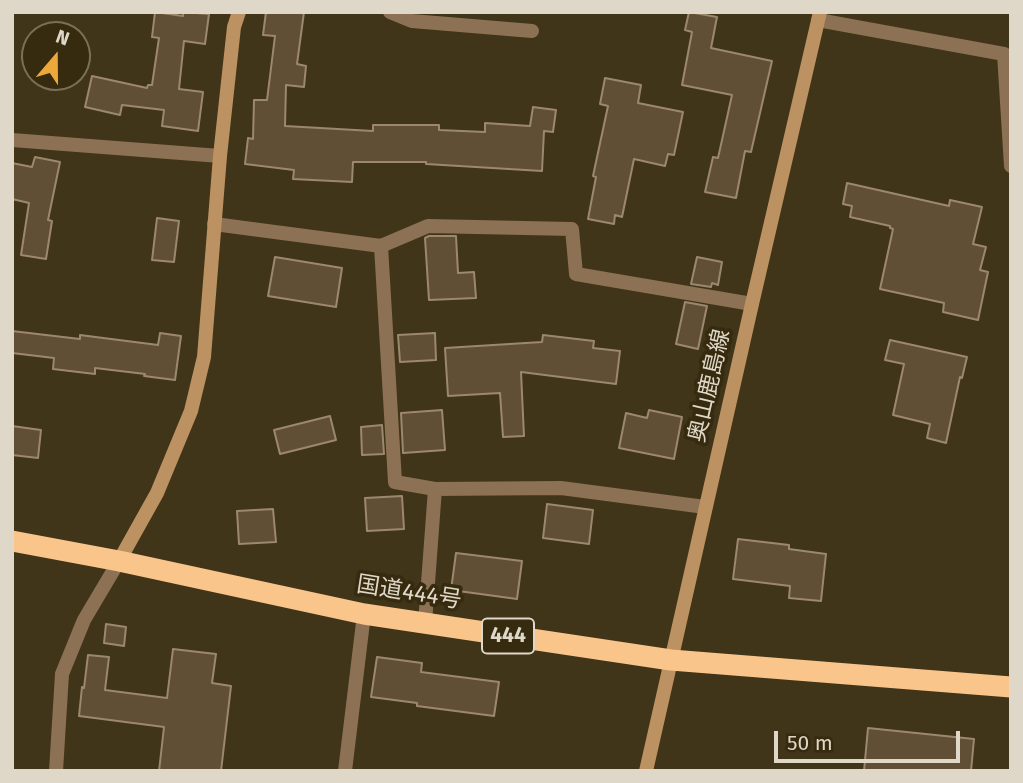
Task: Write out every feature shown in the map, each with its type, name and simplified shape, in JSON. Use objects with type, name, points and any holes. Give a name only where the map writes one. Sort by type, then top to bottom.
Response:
[{"type":"highway","name":"国道444号","points":[[12,541],[365,614],[671,660],[1011,687]]},
{"type":"main road","points":[[119,561],[157,493],[191,411],[204,358],[220,156],[234,27],[239,12]]},
{"type":"main road","name":"奥山鹿島線","points":[[646,771],[819,16]]},
{"type":"street","points":[[390,12],[412,21],[532,31]]},
{"type":"street","points":[[819,16],[1004,54],[1011,166]]},
{"type":"street","points":[[12,140],[220,156]]},
{"type":"street","points":[[214,225],[380,246],[428,226],[572,229],[576,274],[752,304]]},
{"type":"street","points":[[380,246],[395,482],[435,489],[561,488],[705,507]]},
{"type":"street","points":[[425,623],[435,489]]},
{"type":"street","points":[[56,771],[62,674],[84,620],[119,561]]},
{"type":"street","points":[[345,771],[365,614]]},
{"type":"building","points":[[155,12],[183,16],[183,12],[209,14],[205,44],[184,41],[179,89],[203,92],[198,131],[162,126],[164,110],[122,105],[120,115],[85,107],[89,91],[91,91],[92,76],[147,88],[152,85],[159,38],[152,37]]},
{"type":"building","points":[[266,12],[304,12],[297,64],[306,66],[304,87],[286,85],[285,126],[373,131],[373,125],[439,125],[439,130],[485,132],[485,123],[530,126],[533,107],[556,110],[553,132],[544,131],[542,171],[426,162],[353,162],[352,182],[293,179],[294,170],[245,164],[248,138],[253,139],[254,100],[267,100],[275,36],[263,35]]},
{"type":"building","points":[[689,12],[717,17],[711,48],[772,61],[751,152],[745,151],[736,198],[705,192],[713,157],[718,158],[732,95],[682,85],[692,32],[685,30]]},
{"type":"building","points":[[605,78],[641,85],[638,103],[683,112],[674,155],[668,154],[665,166],[634,159],[622,217],[615,215],[614,224],[588,219],[596,177],[593,176],[608,106],[600,104]]},
{"type":"building","points":[[35,157],[60,162],[48,220],[52,221],[46,259],[21,255],[29,203],[12,199],[12,163],[32,167]]},
{"type":"building","points":[[847,183],[949,206],[950,200],[982,207],[973,244],[986,247],[980,270],[988,272],[978,320],[943,312],[944,303],[880,289],[893,229],[850,217],[852,206],[843,204]]},
{"type":"building","points":[[157,218],[179,221],[174,262],[152,260]]},
{"type":"building","points":[[456,236],[458,273],[474,272],[476,298],[429,300],[425,238]]},
{"type":"building","points":[[275,257],[342,268],[336,307],[268,296]]},
{"type":"building","points":[[697,257],[722,262],[718,285],[712,283],[711,287],[691,284]]},
{"type":"building","points":[[685,302],[707,306],[698,349],[676,344]]},
{"type":"building","points":[[12,331],[80,339],[80,335],[158,345],[160,333],[181,336],[175,380],[95,368],[95,374],[53,369],[54,358],[12,353]]},
{"type":"building","points":[[435,333],[436,360],[400,362],[398,335]]},
{"type":"building","points":[[543,335],[594,341],[593,348],[620,351],[616,384],[521,372],[524,436],[503,437],[500,393],[448,396],[445,348],[542,342]]},
{"type":"building","points":[[890,340],[967,357],[946,443],[927,438],[930,424],[893,415],[904,364],[885,360]]},
{"type":"building","points":[[442,410],[445,450],[403,453],[401,413]]},
{"type":"building","points":[[649,410],[682,417],[674,459],[619,448],[626,413],[647,418]]},
{"type":"building","points":[[330,416],[336,440],[280,454],[274,430]]},
{"type":"building","points":[[382,425],[384,454],[362,455],[361,427]]},
{"type":"building","points":[[12,426],[41,430],[38,458],[12,455]]},
{"type":"building","points":[[402,496],[404,529],[367,531],[365,498]]},
{"type":"building","points":[[547,504],[593,510],[589,544],[543,538]]},
{"type":"building","points":[[273,509],[276,542],[239,544],[237,511]]},
{"type":"building","points":[[738,539],[789,545],[789,549],[826,554],[821,601],[789,598],[790,586],[733,579]]},
{"type":"building","points":[[456,553],[522,561],[517,599],[451,590]]},
{"type":"building","points":[[106,624],[126,627],[124,646],[104,643]]},
{"type":"building","points":[[173,649],[216,654],[212,683],[231,686],[221,771],[159,771],[164,727],[79,716],[88,655],[109,657],[105,690],[167,698]]},
{"type":"building","points":[[377,657],[422,663],[421,672],[499,682],[494,716],[371,697]]},
{"type":"building","points":[[868,728],[974,739],[971,771],[864,771]]}]
